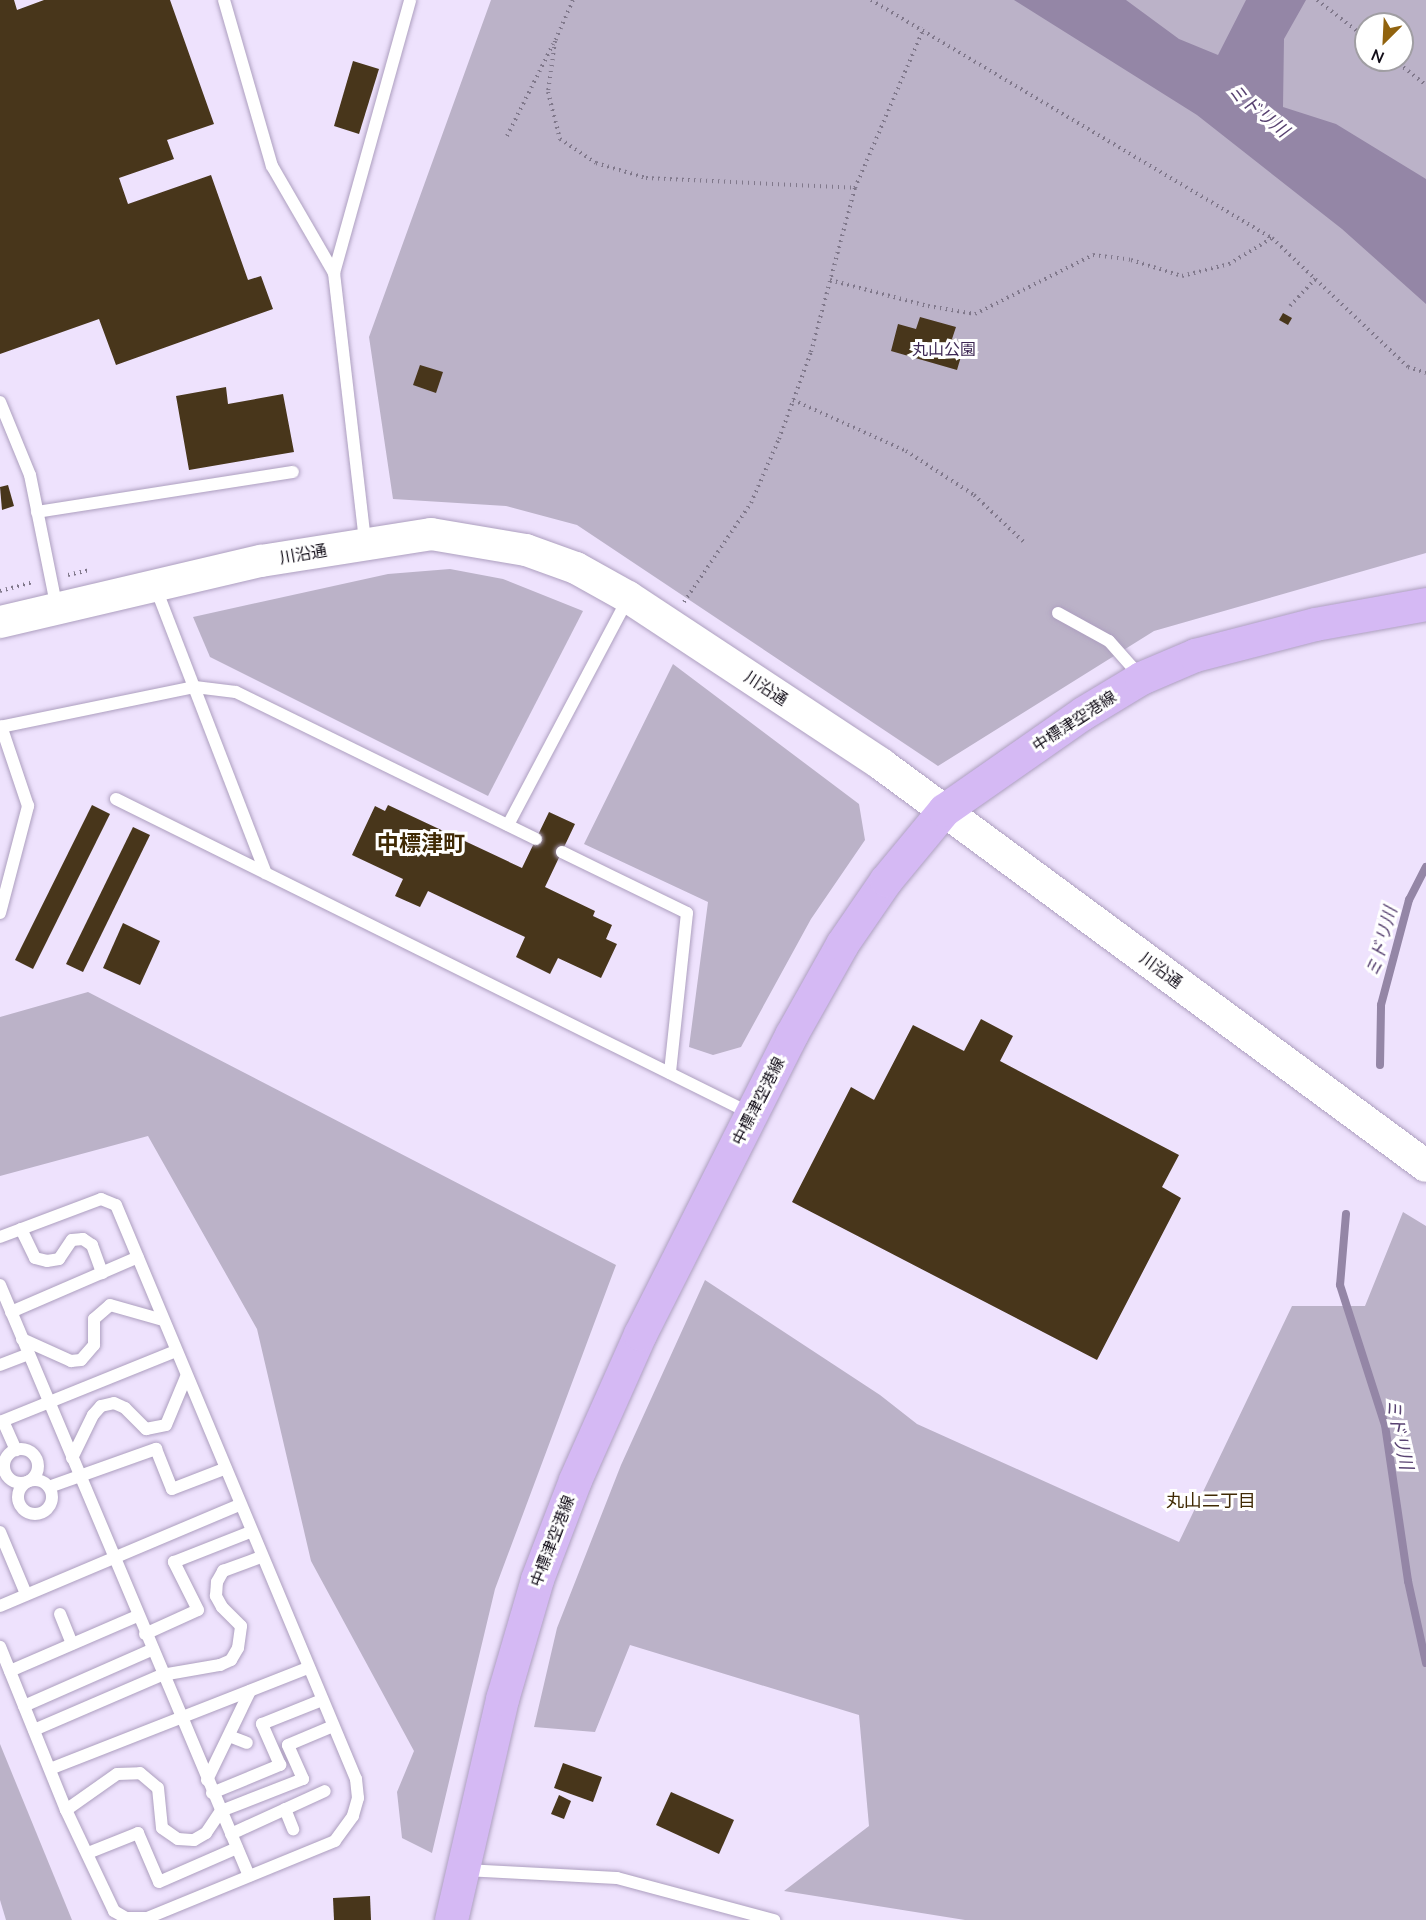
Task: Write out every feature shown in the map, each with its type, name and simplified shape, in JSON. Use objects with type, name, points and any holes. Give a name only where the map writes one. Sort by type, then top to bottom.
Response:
[{"type":"main road","name":"中標津空港線","points":[[450,1920],[502,1699],[541,1568],[640,1334],[751,1113],[842,944],[886,880],[944,810],[1083,713],[1141,678],[1195,655],[1315,624],[1426,604]]},
{"type":"street","name":"川沿通","points":[[0,622],[155,586],[365,542],[430,534],[526,550],[576,567],[628,597],[944,810],[1426,1166]]},
{"type":"lane","points":[[224,0],[272,166],[334,273]]},
{"type":"lane","points":[[365,542],[334,273],[410,0]]},
{"type":"lane","points":[[0,402],[30,475],[57,610]]},
{"type":"lane","points":[[37,512],[292,472]]},
{"type":"lane","points":[[155,586],[266,873]]},
{"type":"lane","points":[[508,825],[628,597]]},
{"type":"lane","points":[[1058,613],[1109,641],[1141,678]]},
{"type":"lane","points":[[0,913],[28,806],[0,727],[195,687],[236,692],[536,839]]},
{"type":"lane","points":[[116,799],[751,1113]]},
{"type":"lane","points":[[562,852],[687,913],[670,1073]]},
{"type":"lane","points":[[0,1237],[101,1199],[116,1205],[238,1505],[356,1779],[358,1798],[353,1816],[335,1841],[147,1918],[126,1918],[114,1911],[66,1810],[0,1647]]},
{"type":"lane","points":[[21,1229],[35,1258],[47,1261],[59,1258],[72,1240],[83,1239],[92,1245],[102,1273]]},
{"type":"lane","points":[[11,1312],[138,1257]]},
{"type":"lane","points":[[0,1285],[179,1717],[249,1876]]},
{"type":"lane","points":[[22,1339],[71,1361],[81,1360],[94,1345],[94,1318],[110,1305],[163,1320]]},
{"type":"lane","points":[[16,1450],[2,1422],[176,1351]]},
{"type":"lane","points":[[0,1365],[28,1354]]},
{"type":"lane","points":[[72,1458],[93,1414],[102,1406],[114,1404],[125,1408],[146,1429],[155,1430],[166,1425],[186,1377]]},
{"type":"lane","points":[[49,1487],[50,1507],[42,1513],[28,1513],[19,1498],[27,1482],[38,1472],[38,1461],[28,1450],[16,1450],[6,1458],[5,1472],[14,1481],[27,1482],[40,1481],[49,1487],[80,1478],[156,1449],[172,1489],[224,1469]]},
{"type":"lane","points":[[0,1606],[238,1505]]},
{"type":"lane","points":[[0,1532],[26,1594]]},
{"type":"lane","points":[[145,1634],[198,1610],[174,1562],[250,1532]]},
{"type":"lane","points":[[34,1730],[162,1675],[219,1665],[231,1660],[238,1648],[241,1626],[222,1607],[216,1596],[217,1582],[223,1571],[261,1557]]},
{"type":"lane","points":[[60,1614],[72,1644]]},
{"type":"lane","points":[[10,1671],[137,1616]]},
{"type":"lane","points":[[24,1706],[151,1650]]},
{"type":"lane","points":[[50,1769],[308,1668]]},
{"type":"lane","points":[[207,1780],[249,1691]]},
{"type":"lane","points":[[212,1793],[280,1764],[262,1724],[322,1700]]},
{"type":"lane","points":[[66,1810],[117,1774],[134,1772],[156,1785],[160,1824],[178,1839],[201,1838],[221,1811],[303,1779],[288,1745],[333,1726]]},
{"type":"lane","points":[[229,1736],[246,1743]]},
{"type":"lane","points":[[231,1834],[325,1791]]},
{"type":"lane","points":[[285,1809],[292,1829]]},
{"type":"lane","points":[[88,1853],[138,1833],[159,1882],[237,1848]]},
{"type":"lane","points":[[461,1869],[617,1878],[774,1920]]},
{"type":"path","points":[[507,136],[573,0]]},
{"type":"path","points":[[871,0],[924,28],[1272,238],[1408,367],[1426,373]]},
{"type":"path","points":[[1317,0],[1354,29]]},
{"type":"path","points":[[683,603],[751,503],[793,400],[830,280],[855,188],[924,28]]},
{"type":"path","points":[[555,41],[548,92],[560,139],[596,164],[646,177],[855,188]]},
{"type":"path","points":[[1409,72],[1426,85]]},
{"type":"path","points":[[830,280],[927,306],[975,314],[1094,255],[1131,260],[1182,276],[1229,264],[1272,238]]},
{"type":"path","points":[[1290,306],[1315,279]]},
{"type":"path","points":[[793,400],[906,451],[974,495],[1026,544]]},
{"type":"green space","name":"丸山公園","points":[[491,0],[1426,0],[1426,553],[1154,631],[938,766],[577,525],[506,506],[393,499],[369,337]]},
{"type":"green space","points":[[450,569],[503,579],[583,611],[488,796],[210,657],[193,617],[388,574]]},
{"type":"green space","points":[[673,664],[859,804],[865,840],[811,919],[741,1047],[713,1055],[689,1047],[708,902],[584,844]]},
{"type":"green space","points":[[88,992],[616,1265],[495,1589],[432,1853],[402,1838],[397,1792],[414,1751],[311,1561],[257,1329],[148,1136],[0,1176],[0,1017]]},
{"type":"green space","points":[[1403,1212],[1426,1226],[1426,1920],[965,1920],[784,1891],[869,1826],[859,1715],[630,1645],[595,1732],[534,1727],[557,1628],[621,1465],[705,1280],[880,1395],[917,1424],[1179,1542],[1292,1306],[1365,1306]]},
{"type":"green space","points":[[0,1744],[72,1920],[6,1920],[0,1900]]},
{"type":"water","points":[[1014,0],[1126,0],[1179,39],[1218,55],[1246,0],[1306,0],[1284,39],[1283,107],[1336,124],[1426,179],[1426,304],[1342,229],[1197,115]]},
{"type":"building","points":[[0,0],[14,0],[17,10],[44,0],[170,0],[214,124],[167,140],[174,159],[119,178],[128,204],[211,175],[248,280],[261,276],[273,309],[116,365],[99,319],[0,354]]},
{"type":"building","points":[[353,61],[379,69],[359,134],[334,126]]},
{"type":"building","points":[[1283,313],[1292,318],[1288,325],[1279,320]]},
{"type":"building","points":[[920,317],[956,327],[952,339],[965,343],[957,370],[891,351],[898,324],[916,329]]},
{"type":"building","points":[[420,365],[443,372],[436,393],[413,385]]},
{"type":"building","points":[[226,387],[228,404],[283,394],[294,452],[189,470],[176,396]]},
{"type":"building","points":[[8,485],[14,506],[2,510],[0,487]]},
{"type":"building","points":[[92,805],[110,814],[33,969],[15,960]]},
{"type":"building","points":[[388,805],[522,868],[549,812],[575,824],[545,887],[595,911],[593,916],[612,925],[606,939],[617,944],[601,978],[558,958],[550,974],[516,957],[525,937],[428,891],[420,907],[395,896],[403,879],[352,855],[375,806],[385,811]]},
{"type":"building","points":[[133,827],[150,835],[83,972],[66,964]]},
{"type":"building","points":[[123,923],[160,941],[140,985],[103,968]]},
{"type":"building","points":[[981,1019],[1013,1036],[1000,1061],[1179,1155],[1162,1187],[1181,1198],[1097,1360],[792,1202],[851,1087],[874,1100],[913,1025],[964,1051]]},
{"type":"building","points":[[563,1763],[602,1777],[593,1802],[554,1788]]},
{"type":"building","points":[[671,1792],[734,1820],[719,1854],[656,1825]]},
{"type":"building","points":[[559,1795],[571,1801],[564,1819],[551,1814]]},
{"type":"building","points":[[370,1896],[371,1920],[334,1920],[333,1898]]},
{"type":"waterway","name":"ミドリ川","points":[[1380,1065],[1381,1005],[1409,900],[1426,867]]},
{"type":"waterway","name":"ミドリ川","points":[[1346,1214],[1340,1285],[1385,1425],[1408,1581],[1426,1663]]},
{"type":"district","name":"中標津町","points":[[421,844]]},
{"type":"district","name":"丸山二丁目","points":[[1211,1501]]}]
